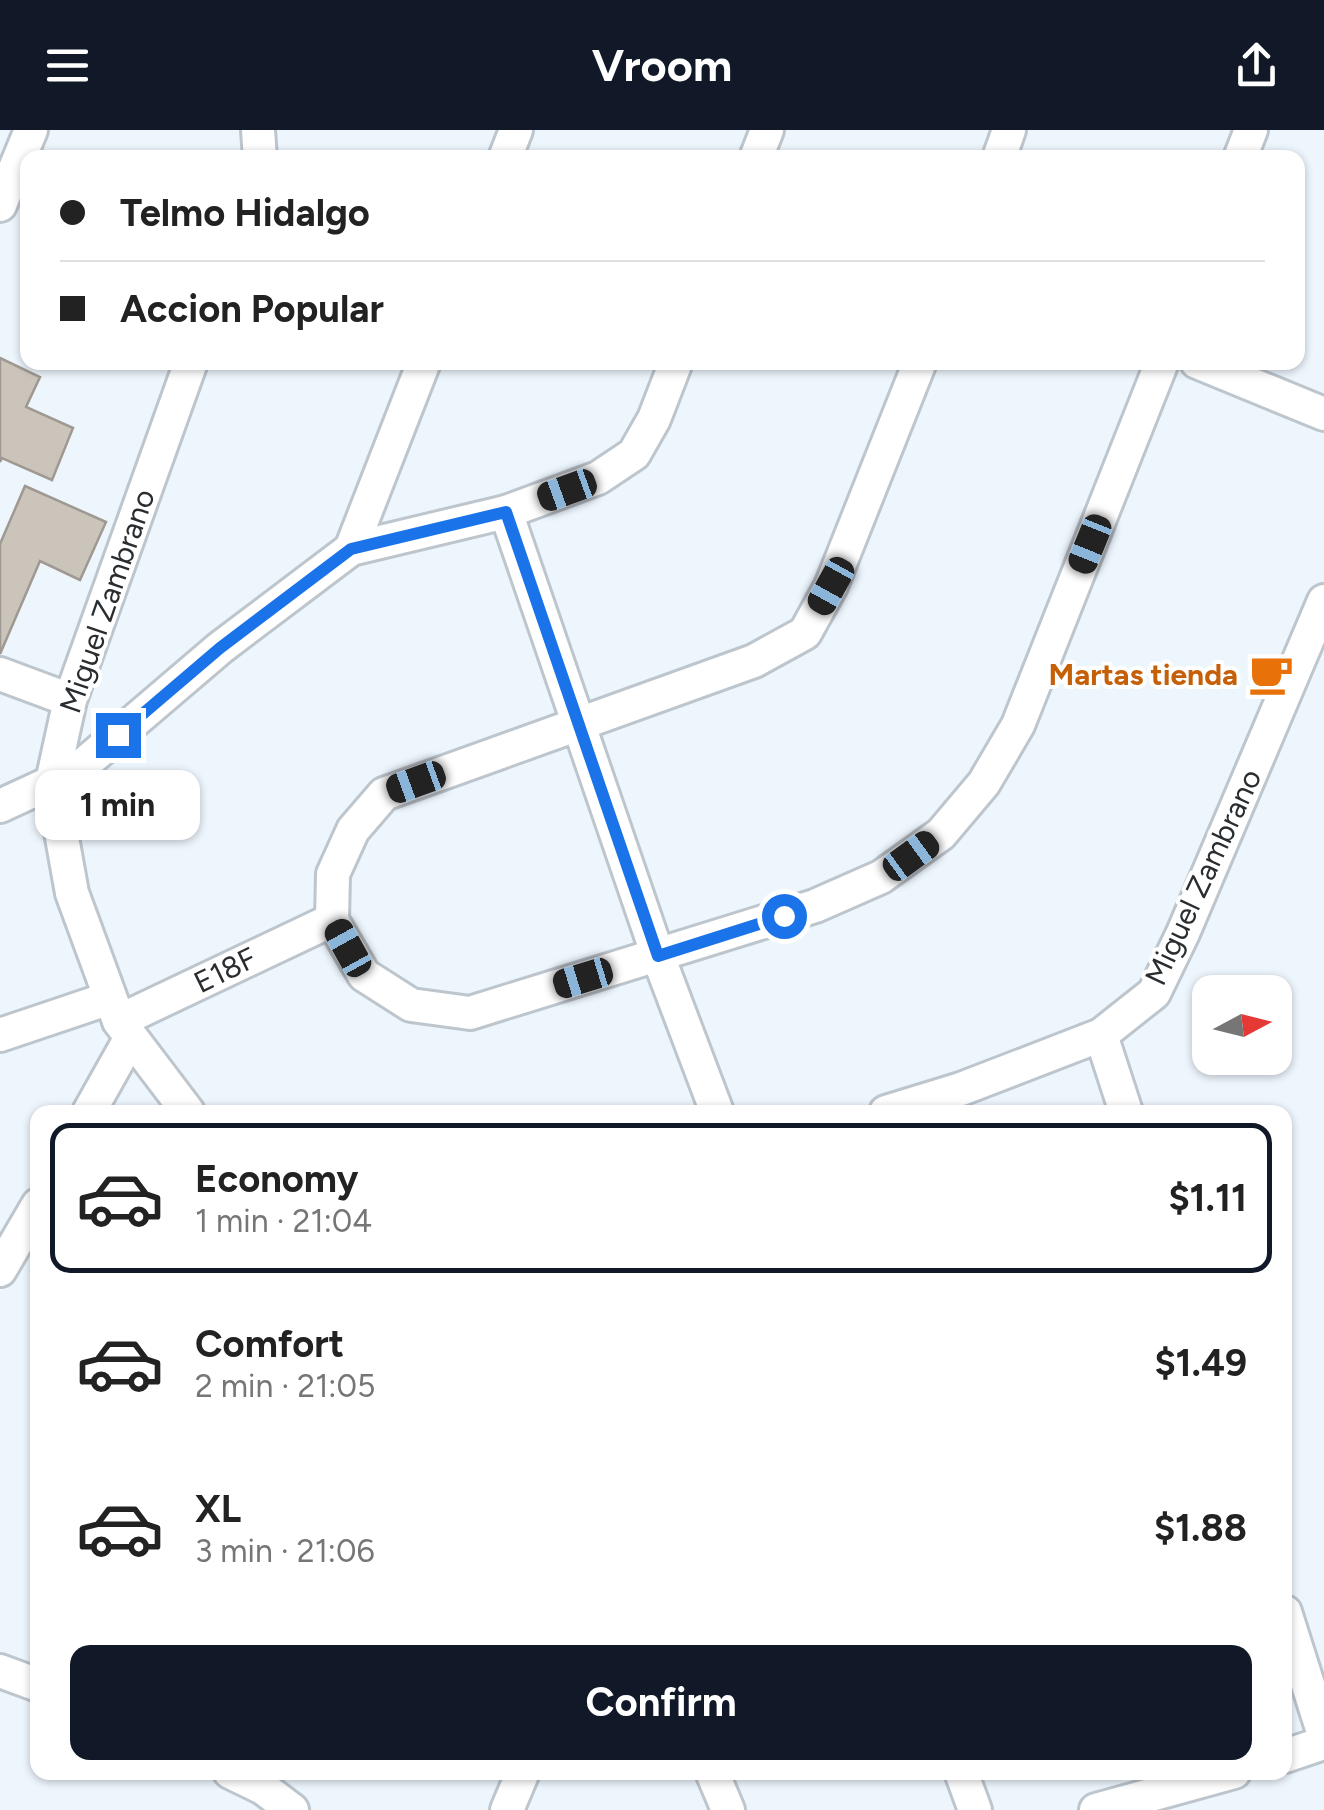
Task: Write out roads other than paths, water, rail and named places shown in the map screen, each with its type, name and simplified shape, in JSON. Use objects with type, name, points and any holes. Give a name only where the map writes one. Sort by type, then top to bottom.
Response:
[{"type":"street","points":[[0,205],[20,155]]},
{"type":"street","name":"Miguel Zambrano","points":[[183,1105],[120,1019],[72,893],[52,782],[70,700],[188,370]]},
{"type":"street","points":[[351,549],[421,370]]},
{"type":"street","points":[[0,806],[76,771],[220,648],[351,549],[506,512],[598,478],[634,454],[654,419],[673,370]]},
{"type":"street","points":[[917,370],[831,586],[805,633],[754,662],[384,794],[353,830],[333,874],[332,920],[364,976],[411,1004],[470,1012],[815,906],[881,877],[941,834],[984,782],[1018,726],[1159,370]]},
{"type":"street","points":[[1217,370],[1324,414]]},
{"type":"street","points":[[506,512],[658,956],[714,1105]]},
{"type":"street","name":"Miguel Zambrano","points":[[937,1105],[966,1101],[1102,1035],[1154,993],[1183,934],[1324,601]]},
{"type":"street","points":[[0,674],[70,700]]},
{"type":"street","name":"E18F","points":[[0,1036],[120,1019],[332,920]]},
{"type":"street","points":[[91,1105],[120,1019]]},
{"type":"street","points":[[1102,1035],[1124,1105]]},
{"type":"street","points":[[0,1270],[30,1219]]},
{"type":"street","points":[[1292,1634],[1324,1734]]},
{"type":"street","points":[[0,1671],[30,1682]]},
{"type":"street","points":[[1292,1754],[1324,1743]]},
{"type":"street","points":[[267,1780],[292,1810]]},
{"type":"street","points":[[507,1810],[520,1780]]},
{"type":"street","points":[[715,1780],[728,1810]]},
{"type":"street","points":[[964,1780],[974,1810]]},
{"type":"street","points":[[1096,1810],[1198,1780]]},
{"type":"place","name":"Martas tienda","points":[[1271,674]]}]
